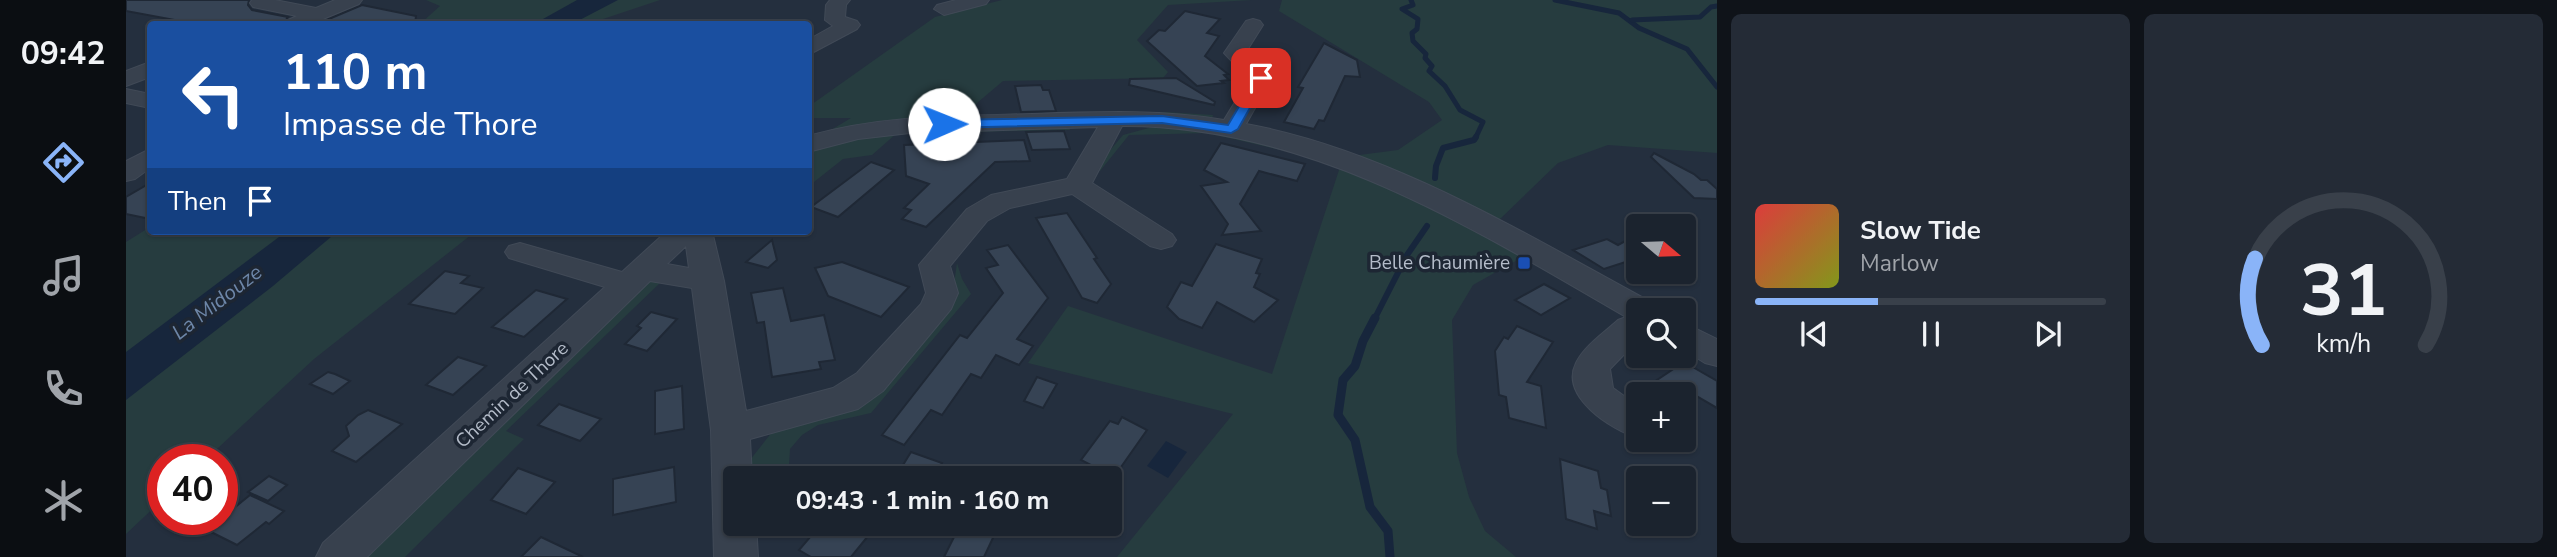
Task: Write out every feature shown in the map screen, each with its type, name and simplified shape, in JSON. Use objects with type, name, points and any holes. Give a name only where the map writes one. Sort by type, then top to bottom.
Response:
[{"type":"street","points":[[302,21],[352,0]]},
{"type":"street","points":[[840,0],[836,5],[835,20],[850,25]]},
{"type":"street","points":[[944,9],[979,0]]},
{"type":"street","points":[[260,3],[317,15]]},
{"type":"street","points":[[812,47],[850,25]]},
{"type":"street","points":[[812,62],[850,25]]},
{"type":"street","points":[[1231,129],[1261,78],[1236,53],[1253,25]]},
{"type":"street","points":[[126,79],[147,70]]},
{"type":"street","points":[[126,96],[147,100]]},
{"type":"street","points":[[1077,185],[1104,142],[1110,127],[1108,120]]},
{"type":"street","points":[[812,143],[890,127],[1162,120],[1231,129],[1316,150],[1366,168],[1512,240],[1626,303]]},
{"type":"street","points":[[126,173],[147,159]]},
{"type":"street","points":[[730,430],[845,399],[870,382],[935,309],[942,293],[934,265],[977,215],[1001,201],[1077,185],[1161,240]]},
{"type":"street","name":"Chemin de Thore","points":[[338,557],[680,235]]},
{"type":"street","points":[[699,235],[730,430],[736,557]]},
{"type":"street","points":[[520,252],[637,277],[708,281]]},
{"type":"street","points":[[1626,332],[1592,366],[1591,382],[1600,401],[1626,417]]},
{"type":"street","points":[[1696,342],[1717,354]]},
{"type":"green space","points":[[426,0],[660,0],[597,21],[423,21],[440,6]]},
{"type":"green space","points":[[1002,0],[1252,0],[1168,5],[1137,40],[1168,72],[1163,78],[1003,81],[977,103],[969,116],[1166,112],[1213,115],[1212,119],[821,136],[851,118],[812,118],[812,104],[935,17]]},
{"type":"green space","points":[[1282,0],[1717,0],[1717,153],[1608,145],[1558,163],[1500,219],[1521,258],[1473,285],[1452,320],[1457,453],[1469,497],[1485,531],[1516,557],[1117,557],[1233,414],[1028,363],[1068,306],[1272,374],[1341,164],[1208,133],[1129,135],[1100,171],[1094,169],[1123,135],[1156,126],[1194,128],[1328,159],[1398,150],[1442,120],[1429,102],[1279,11]]},
{"type":"green space","points":[[1069,126],[1070,130],[898,133]]},
{"type":"green space","points":[[897,133],[872,155],[843,159],[812,184],[812,149],[873,134]]},
{"type":"green space","points":[[147,229],[147,235],[471,235],[314,359],[222,444],[147,444],[147,514],[126,534],[126,242]]},
{"type":"green space","points":[[957,263],[971,294],[871,413],[818,425],[802,435],[790,449],[789,464],[792,466],[749,466],[750,460],[776,427],[842,413],[952,298]]},
{"type":"green space","points":[[647,279],[660,283],[506,431],[524,439],[405,557],[353,557]]},
{"type":"water","points":[[577,0],[618,0],[578,21],[539,21]]},
{"type":"water","name":"La Midouze","points":[[282,235],[333,235],[273,286],[126,400],[126,352]]},
{"type":"water","points":[[1166,441],[1187,452],[1168,478],[1147,466]]},
{"type":"building","points":[[126,0],[249,0],[248,5],[252,10],[288,17],[285,21],[174,21],[126,11]]},
{"type":"building","points":[[362,5],[416,16],[415,21],[324,21]]},
{"type":"building","points":[[1185,11],[1220,19],[1207,33],[1219,36],[1205,56],[1228,74],[1224,75],[1229,80],[1221,81],[1224,83],[1197,86],[1147,41],[1159,30],[1165,31]]},
{"type":"building","points":[[1324,43],[1357,60],[1360,77],[1345,76],[1324,121],[1319,120],[1314,129],[1284,122],[1303,88],[1298,87]]},
{"type":"building","points":[[1176,78],[1215,102],[1214,105],[1129,85],[1130,79]]},
{"type":"building","points":[[1041,85],[1043,90],[1049,90],[1056,111],[1021,112],[1015,86]]},
{"type":"building","points":[[1064,131],[1070,149],[1032,150],[1026,132]]},
{"type":"building","points":[[1024,140],[1030,161],[995,162],[926,227],[902,219],[911,210],[904,208],[929,184],[906,176],[904,145]]},
{"type":"building","points":[[1221,143],[1305,164],[1297,181],[1259,171],[1240,204],[1261,231],[1222,235],[1228,224],[1201,186],[1227,182],[1204,170]]},
{"type":"building","points":[[1654,153],[1701,180],[1707,180],[1717,189],[1717,199],[1694,198],[1651,157]]},
{"type":"building","points":[[871,162],[894,170],[838,217],[812,206]]},
{"type":"building","points":[[147,185],[147,218],[126,214],[126,197]]},
{"type":"building","points":[[1067,213],[1111,284],[1097,303],[1082,298],[1036,218]]},
{"type":"building","points":[[1607,239],[1618,245],[1626,241],[1626,262],[1604,269],[1573,250]]},
{"type":"building","points":[[772,240],[777,260],[768,268],[746,262]]},
{"type":"building","points":[[1216,244],[1262,259],[1256,273],[1260,274],[1254,287],[1278,300],[1254,322],[1217,302],[1202,328],[1179,319],[1167,307],[1181,282],[1192,286]]},
{"type":"building","points":[[1008,245],[1048,298],[1017,339],[1033,346],[1019,365],[996,355],[981,378],[971,374],[942,415],[931,410],[904,445],[882,435],[960,335],[967,338],[1003,293],[986,268],[998,265],[987,250]]},
{"type":"building","points":[[842,262],[909,287],[881,317],[828,296],[815,268]]},
{"type":"building","points":[[445,271],[469,276],[461,283],[483,288],[455,314],[409,304]]},
{"type":"building","points":[[1544,284],[1570,298],[1541,315],[1515,300]]},
{"type":"building","points":[[783,288],[791,321],[824,315],[835,360],[819,362],[821,369],[772,377],[764,322],[757,323],[751,293]]},
{"type":"building","points":[[536,290],[567,299],[524,337],[492,327]]},
{"type":"building","points":[[651,312],[677,319],[647,351],[625,344],[641,328],[637,326]]},
{"type":"building","points":[[1517,326],[1553,342],[1527,382],[1541,386],[1546,428],[1509,418],[1506,397],[1499,395],[1495,351],[1504,337],[1508,339]]},
{"type":"building","points":[[458,357],[486,366],[453,395],[426,385]]},
{"type":"building","points":[[1675,368],[1694,368],[1717,381],[1717,408],[1696,398],[1696,382],[1654,382]]},
{"type":"building","points":[[328,372],[350,381],[333,394],[310,384]]},
{"type":"building","points":[[1037,377],[1057,384],[1043,408],[1024,401]]},
{"type":"building","points":[[682,386],[684,429],[655,434],[655,391]]},
{"type":"building","points":[[559,404],[601,419],[580,441],[538,425]]},
{"type":"building","points":[[368,410],[402,424],[356,462],[332,451],[349,436],[346,426]]},
{"type":"building","points":[[1122,417],[1147,430],[1122,466],[1093,466],[1081,460],[1110,421],[1118,424]]},
{"type":"building","points":[[911,452],[942,463],[940,466],[902,466]]},
{"type":"building","points":[[1560,459],[1598,471],[1601,488],[1607,490],[1611,516],[1594,511],[1597,529],[1566,519]]},
{"type":"building","points":[[674,467],[676,502],[613,515],[613,479]]},
{"type":"building","points":[[518,468],[555,482],[526,514],[491,500]]},
{"type":"building","points":[[269,476],[287,485],[268,501],[248,492]]},
{"type":"building","points":[[250,495],[284,511],[237,545],[217,535],[238,535],[238,505]]},
{"type":"building","points":[[811,536],[868,536],[851,557],[811,557],[799,550]]},
{"type":"building","points":[[954,536],[994,536],[984,557],[944,557]]},
{"type":"building","points":[[541,537],[583,557],[521,557]]},
{"type":"waterway","points":[[1411,0],[1413,5],[1402,9],[1418,19],[1417,29],[1412,33],[1413,41],[1426,54],[1425,58],[1432,66],[1429,71],[1445,86],[1460,110],[1483,122],[1476,137]]},
{"type":"waterway","points":[[1555,0],[1619,13],[1639,28],[1687,49],[1717,87]]},
{"type":"waterway","points":[[1632,20],[1700,17],[1711,7],[1717,6]]},
{"type":"waterway","points":[[1435,178],[1436,166],[1443,148],[1476,137]]},
{"type":"waterway","points":[[1374,320],[1407,255],[1427,226]]},
{"type":"waterway","points":[[1375,318],[1363,341],[1355,366],[1343,380],[1338,415],[1355,440],[1370,507],[1388,531],[1390,557]]},
{"type":"place","name":"Belle Chaumière","points":[[1524,263]]},
{"type":"route","points":[[944,124],[1162,120],[1194,122],[1231,129],[1261,78]]}]
